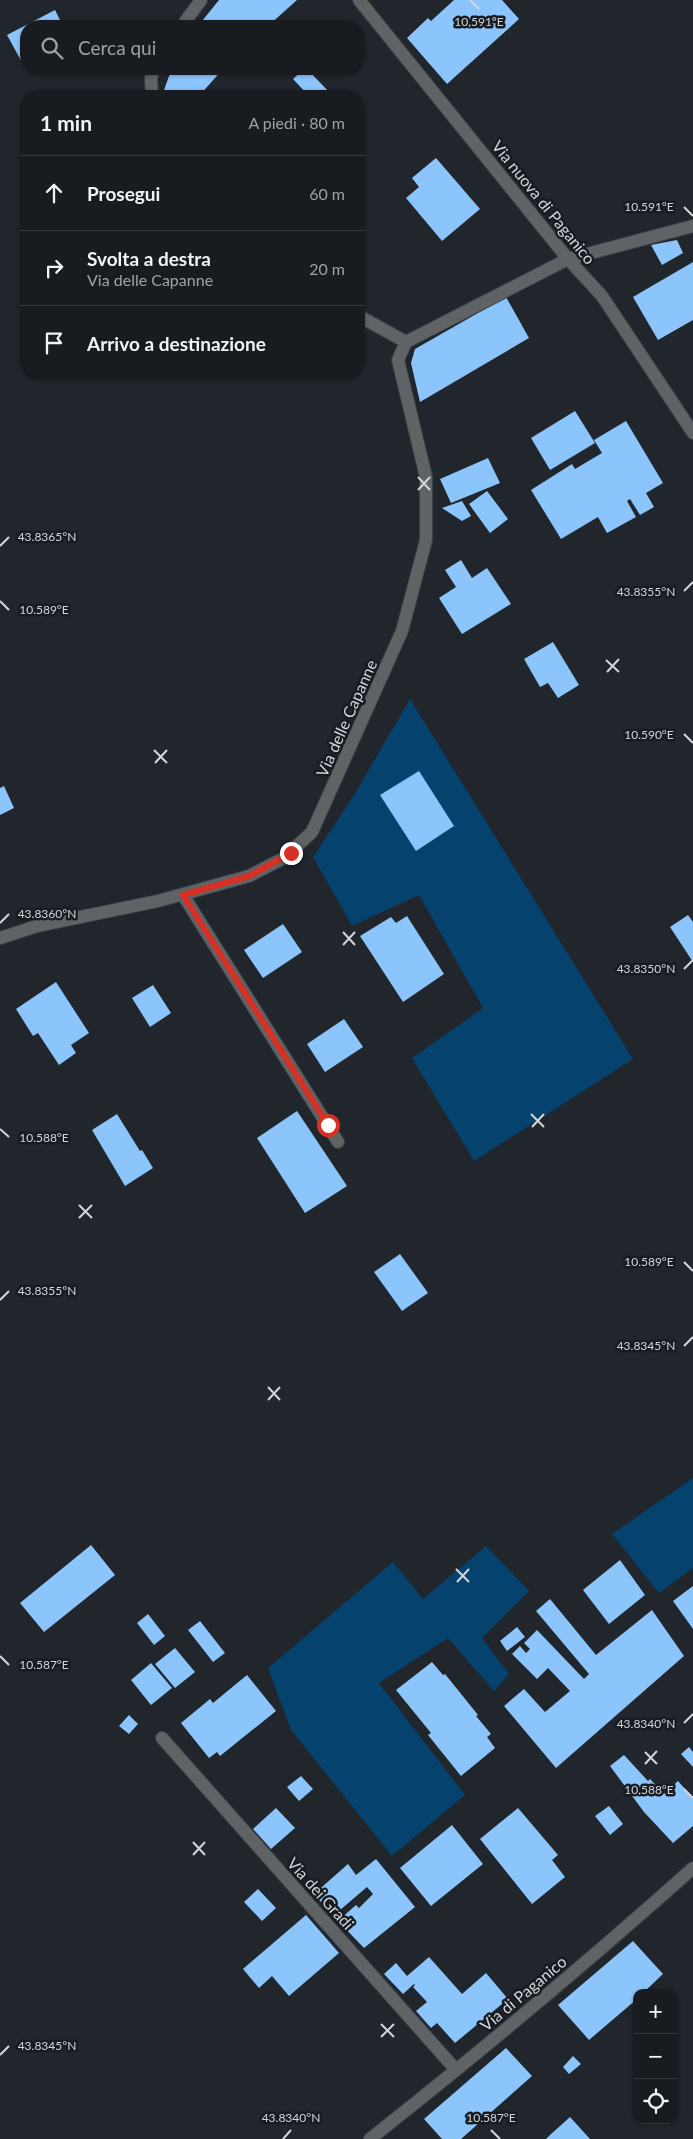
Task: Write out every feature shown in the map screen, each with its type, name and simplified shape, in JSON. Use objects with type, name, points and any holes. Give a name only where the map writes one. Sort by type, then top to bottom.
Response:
[{"type":"street","points":[[187,20],[202,0]]},
{"type":"street","name":"Via nuova di Paganico","points":[[359,0],[568,259],[602,296],[693,434]]},
{"type":"street","points":[[152,75],[152,90]]},
{"type":"street","points":[[365,319],[406,342],[568,259],[693,226]]},
{"type":"street","name":"Via delle Capanne","points":[[0,938],[38,926],[183,895],[249,876],[284,858],[312,832],[402,631],[426,540],[426,477],[398,360],[406,342]]},
{"type":"street","points":[[183,895],[338,1142]]},
{"type":"street","name":"Via dei Gradi","points":[[162,1738],[456,2070]]},
{"type":"street","name":"Via di Paganico","points":[[370,2139],[456,2070],[693,1868]]},
{"type":"shaded area","points":[[410,699],[633,1059],[474,1161],[412,1058],[483,1008],[419,895],[352,926],[313,857],[354,795]]},
{"type":"shaded area","points":[[693,1478],[693,1568],[659,1593],[612,1534]]},
{"type":"shaded area","points":[[486,1546],[529,1591],[482,1638],[509,1674],[494,1691],[448,1638],[379,1683],[465,1795],[392,1856],[291,1730],[268,1668],[393,1562],[423,1599]]},
{"type":"building","points":[[219,0],[297,0],[275,20],[203,20]]},
{"type":"building","points":[[454,0],[502,0],[519,19],[447,84],[407,38],[428,18],[431,21]]},
{"type":"building","points":[[55,10],[60,20],[36,20]]},
{"type":"building","points":[[20,28],[20,59],[7,35]]},
{"type":"building","points":[[218,75],[204,90],[164,90],[169,76]]},
{"type":"building","points":[[297,75],[313,75],[327,90],[303,90],[293,79]]},
{"type":"building","points":[[436,158],[480,209],[442,241],[406,198],[419,187],[412,178]]},
{"type":"building","points":[[677,240],[683,253],[662,265],[651,245]]},
{"type":"building","points":[[693,262],[693,320],[658,340],[633,297]]},
{"type":"building","points":[[506,297],[529,338],[420,402],[411,363],[415,349]]},
{"type":"building","points":[[575,411],[595,443],[550,470],[531,438]]},
{"type":"building","points":[[626,421],[663,483],[646,493],[654,507],[640,515],[630,499],[627,501],[636,517],[607,533],[598,517],[561,539],[531,490],[572,464],[575,469],[602,453],[594,440]]},
{"type":"building","points":[[488,458],[500,483],[451,503],[440,479]]},
{"type":"building","points":[[487,491],[508,519],[490,533],[469,504]]},
{"type":"building","points":[[462,501],[471,516],[462,521],[442,508]]},
{"type":"building","points":[[461,560],[472,578],[487,568],[511,604],[462,634],[439,598],[456,587],[445,570]]},
{"type":"building","points":[[553,642],[579,685],[558,698],[548,683],[540,687],[524,659]]},
{"type":"building","points":[[419,771],[454,826],[416,851],[380,795]]},
{"type":"building","points":[[4,786],[14,808],[0,815],[0,788]]},
{"type":"building","points":[[688,915],[693,922],[693,962],[670,927]]},
{"type":"building","points":[[407,916],[444,974],[403,1002],[360,936],[391,917],[396,923]]},
{"type":"building","points":[[283,924],[302,952],[263,978],[244,950]]},
{"type":"building","points":[[56,982],[89,1033],[71,1045],[76,1053],[59,1065],[38,1033],[33,1036],[16,1009]]},
{"type":"building","points":[[153,985],[171,1013],[150,1027],[132,998]]},
{"type":"building","points":[[344,1019],[363,1047],[325,1072],[307,1044]]},
{"type":"building","points":[[297,1111],[347,1186],[305,1213],[257,1138]]},
{"type":"building","points":[[117,1114],[153,1168],[125,1186],[92,1130]]},
{"type":"building","points":[[400,1254],[428,1293],[402,1311],[374,1272]]},
{"type":"building","points":[[91,1545],[115,1575],[44,1632],[20,1603]]},
{"type":"building","points":[[620,1560],[645,1595],[609,1624],[583,1590]]},
{"type":"building","points":[[693,1586],[693,1629],[673,1601]]},
{"type":"building","points":[[550,1599],[596,1655],[652,1610],[684,1656],[556,1768],[504,1706],[524,1689],[545,1712],[570,1691],[548,1668],[537,1679],[512,1654],[520,1646],[526,1653],[530,1649],[524,1643],[537,1630],[584,1679],[589,1674],[536,1611]]},
{"type":"building","points":[[148,1614],[165,1636],[154,1645],[137,1623]]},
{"type":"building","points":[[200,1621],[225,1653],[213,1662],[188,1630]]},
{"type":"building","points":[[517,1627],[525,1637],[507,1651],[500,1641]]},
{"type":"building","points":[[175,1648],[195,1672],[175,1688],[155,1664]]},
{"type":"building","points":[[432,1662],[443,1675],[445,1674],[478,1715],[476,1716],[491,1734],[487,1737],[495,1748],[461,1776],[428,1735],[431,1733],[396,1690]]},
{"type":"building","points":[[151,1663],[172,1688],[151,1705],[131,1680]]},
{"type":"building","points":[[247,1675],[276,1711],[220,1756],[217,1752],[209,1758],[181,1723],[210,1699],[213,1703]]},
{"type":"building","points":[[129,1715],[138,1724],[129,1734],[119,1726]]},
{"type":"building","points":[[689,1747],[693,1752],[693,1767],[681,1754]]},
{"type":"building","points":[[624,1755],[648,1781],[650,1779],[664,1794],[678,1781],[693,1798],[693,1826],[673,1843],[644,1812],[610,1766]]},
{"type":"building","points":[[301,1776],[313,1789],[299,1801],[287,1787]]},
{"type":"building","points":[[609,1806],[623,1824],[610,1835],[595,1816]]},
{"type":"building","points":[[276,1808],[295,1828],[271,1849],[253,1829]]},
{"type":"building","points":[[518,1808],[558,1855],[552,1860],[565,1877],[532,1904],[480,1839]]},
{"type":"building","points":[[452,1825],[483,1864],[431,1906],[400,1868]]},
{"type":"building","points":[[376,1859],[415,1907],[364,1948],[338,1921],[356,1905],[359,1908],[373,1894],[367,1887],[333,1916],[314,1894],[348,1864],[356,1875]]},
{"type":"building","points":[[258,1889],[276,1908],[262,1921],[244,1902]]},
{"type":"building","points":[[306,1915],[339,1953],[289,1996],[272,1976],[259,1988],[243,1969]]},
{"type":"building","points":[[633,1941],[663,1974],[647,1989],[633,1989],[633,2002],[589,2040],[558,2005]]},
{"type":"building","points":[[429,1957],[462,1994],[486,1973],[508,1999],[455,2043],[437,2023],[431,2028],[416,2011],[427,2002],[413,1987],[414,1984],[403,1994],[384,1974],[396,1963],[407,1976]]},
{"type":"building","points":[[506,2048],[532,2076],[461,2139],[442,2139],[424,2119]]},
{"type":"building","points":[[573,2056],[581,2064],[569,2074],[563,2067]]},
{"type":"building","points":[[570,2117],[590,2139],[546,2139],[550,2135]]},
{"type":"route","points":[[291,853],[249,876],[183,895],[328,1125]]}]
